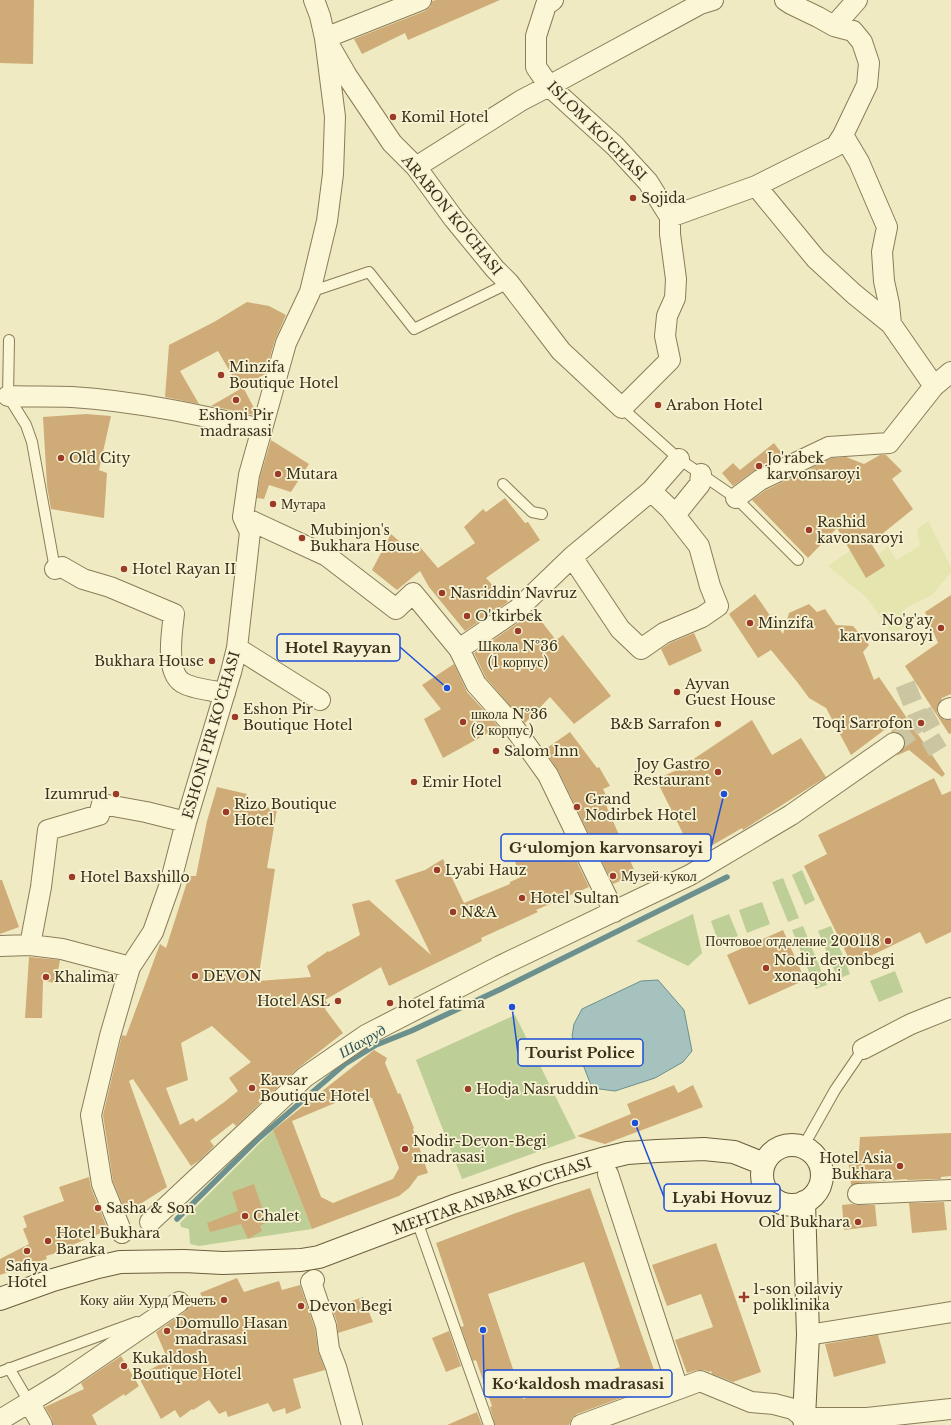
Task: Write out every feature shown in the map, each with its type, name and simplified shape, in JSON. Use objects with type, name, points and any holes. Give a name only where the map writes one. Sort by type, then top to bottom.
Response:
[{"type":"main road","points":[[791,1145],[802,1147],[812,1153],[819,1163],[822,1174],[819,1186],[813,1195],[804,1202],[792,1204],[781,1203],[771,1196],[764,1187],[762,1175],[764,1164],[770,1154],[780,1147],[791,1145]]},
{"type":"main road","name":"MEHTAR ANBAR KO'CHASI","points":[[0,1299],[53,1280],[120,1262],[184,1261],[223,1263],[301,1260],[319,1257],[454,1206],[550,1174],[602,1159],[627,1154],[704,1149],[734,1152],[764,1164]]},
{"type":"main road","points":[[804,1202],[808,1335],[805,1422]]},
{"type":"street","name":"ARABON KO'CHASI","points":[[314,0],[320,16],[325,38],[347,76],[392,142],[416,167],[454,219],[495,269],[509,283],[561,351],[622,408]]},
{"type":"street","points":[[325,38],[421,0]]},
{"type":"street","name":"ISLOM KO'CHASI","points":[[553,0],[546,5],[536,36],[536,66],[549,86],[615,146],[648,182],[670,217]]},
{"type":"street","points":[[416,167],[522,100],[700,4],[713,0]]},
{"type":"street","points":[[622,408],[670,360],[665,336],[667,316],[675,298],[676,279],[670,234],[670,217],[756,186],[836,146],[843,135],[867,85],[869,63],[862,42],[853,31],[834,26],[785,0]]},
{"type":"street","points":[[834,26],[857,0]]},
{"type":"street","name":"ESHONI PIR KO'CHASI","points":[[122,1233],[102,1184],[91,1115],[110,1036],[130,967],[153,932],[170,884],[186,822],[237,648],[250,532],[243,517],[249,475],[286,343],[310,292],[327,221],[333,174],[335,117],[325,38]]},
{"type":"street","points":[[843,135],[859,162],[887,227],[882,252],[884,281],[889,304],[891,324]]},
{"type":"street","points":[[756,186],[816,259],[854,294],[891,324],[934,386]]},
{"type":"street","points":[[736,498],[760,480],[829,447],[889,443],[934,386],[951,372]]},
{"type":"street","points":[[4,397],[71,397],[117,401],[214,418],[262,429]]},
{"type":"street","points":[[459,649],[518,609],[572,557],[651,491],[679,459]]},
{"type":"street","points":[[675,515],[700,484],[701,474]]},
{"type":"street","points":[[572,557],[620,629],[641,649],[664,633],[702,617],[718,606],[710,586],[699,546],[670,509],[651,491]]},
{"type":"street","points":[[243,517],[327,556],[396,609],[413,593],[459,649],[476,684],[510,722],[548,775],[614,912]]},
{"type":"street","points":[[55,569],[62,567],[83,579],[110,587],[174,614],[171,655],[172,668],[177,677],[184,684],[225,693]]},
{"type":"street","points":[[237,648],[320,700]]},
{"type":"street","points":[[150,1222],[305,1077],[366,1035],[500,966],[690,874],[791,815],[894,743]]},
{"type":"street","points":[[30,945],[41,887],[48,830],[99,815],[102,804],[146,812],[186,822]]},
{"type":"street","points":[[0,946],[30,945],[62,949],[130,967]]},
{"type":"street","points":[[863,1049],[911,1024],[951,1008]]},
{"type":"street","points":[[608,1174],[678,1389]]},
{"type":"street","points":[[858,1194],[951,1190]]},
{"type":"street","points":[[314,1280],[311,1282],[326,1326],[329,1349],[336,1367],[352,1425]]},
{"type":"street","points":[[0,1420],[61,1383],[179,1302]]},
{"type":"street","points":[[808,1335],[951,1312]]},
{"type":"street","points":[[580,1425],[700,1381],[752,1402],[774,1404],[793,1408],[805,1422],[868,1422],[951,1409]]},
{"type":"street","points":[[30,1402],[42,1425]]},
{"type":"lane","points":[[310,292],[369,272],[414,329],[509,283]]},
{"type":"lane","points":[[9,340],[4,397],[26,425],[32,442],[55,569]]},
{"type":"lane","points":[[622,408],[679,459],[736,498],[798,560]]},
{"type":"lane","points":[[503,484],[532,512],[542,514]]},
{"type":"lane","points":[[802,1147],[836,1090],[863,1049]]},
{"type":"lane","points":[[416,1221],[489,1425]]},
{"type":"lane","points":[[30,1402],[5,1370],[163,1313]]},
{"type":"green space","points":[[928,521],[951,567],[951,572],[932,595],[905,608],[905,627],[893,634],[866,597],[828,566],[850,551],[866,577],[878,555],[888,547],[896,560],[920,546],[917,529]]},
{"type":"green space","points":[[802,870],[815,900],[805,905],[792,875]]},
{"type":"green space","points":[[783,878],[799,918],[788,922],[772,882]]},
{"type":"green space","points":[[762,902],[770,924],[747,933],[739,910]]},
{"type":"green space","points":[[693,914],[702,953],[688,966],[636,941]]},
{"type":"green space","points":[[729,914],[738,936],[719,944],[711,921]]},
{"type":"green space","points":[[803,926],[827,985],[816,989],[792,930]]},
{"type":"green space","points":[[831,926],[850,974],[838,979],[818,931]]},
{"type":"green space","points":[[895,971],[903,992],[879,1002],[870,981]]},
{"type":"green space","points":[[515,1015],[576,1138],[462,1179],[416,1060]]},
{"type":"green space","points":[[273,1130],[312,1229],[199,1246],[190,1244],[189,1229],[181,1227],[180,1223]]},
{"type":"water","points":[[658,980],[684,1010],[692,1051],[683,1062],[655,1078],[615,1091],[592,1088],[572,1036],[574,1024],[582,1009],[641,981]]},
{"type":"building","points":[[0,0],[34,0],[33,64],[0,63]]},
{"type":"building","points":[[500,0],[408,40],[405,33],[362,54],[354,39],[425,11],[430,7],[432,1]]},
{"type":"building","points":[[247,302],[269,306],[286,315],[275,340],[265,374],[243,387],[255,410],[254,415],[211,406],[242,388],[240,389],[218,351],[180,371],[199,404],[165,397],[169,345],[214,322]]},
{"type":"building","points":[[86,414],[111,416],[99,470],[107,473],[104,518],[51,509],[47,486],[43,417]]},
{"type":"building","name":"Mutara","points":[[271,440],[309,464],[291,492],[269,485],[264,499],[257,498],[260,477]]},
{"type":"building","name":"Jo'rabek karvonsaroyi","points":[[774,443],[784,456],[755,470],[733,486],[722,473],[733,463],[740,470]]},
{"type":"building","name":"Rashid kavonsaroyi","points":[[880,455],[886,455],[902,471],[892,479],[913,509],[871,543],[885,566],[866,578],[837,528],[808,558],[752,500],[766,490],[832,458],[846,457],[864,464]]},
{"type":"building","points":[[505,498],[525,523],[528,522],[540,540],[486,578],[508,602],[465,631],[429,587],[420,571],[397,590],[372,570],[391,534],[414,554],[420,547],[438,568],[475,543],[464,527],[483,509],[486,512]]},
{"type":"building","points":[[755,594],[783,634],[789,613],[809,604],[817,612],[825,609],[836,625],[853,626],[869,645],[863,652],[874,680],[879,677],[945,774],[942,777],[909,750],[896,756],[904,748],[905,742],[904,737],[899,733],[892,732],[891,725],[851,755],[826,708],[809,698],[771,650],[758,658],[729,614]]},
{"type":"building","points":[[951,595],[951,694],[942,698],[937,707],[937,713],[940,717],[945,720],[951,720],[951,733],[949,734],[905,666],[938,643],[925,612]]},
{"type":"building","points":[[534,612],[556,640],[563,635],[611,696],[574,724],[550,697],[525,723],[486,678],[474,653]]},
{"type":"building","points":[[694,633],[702,651],[669,666],[661,649],[670,643]]},
{"type":"building","name":"школа №36 (2 корпус)","points":[[454,664],[467,692],[499,727],[443,758],[424,719],[441,709],[422,685]]},
{"type":"building","points":[[752,720],[772,755],[801,738],[826,777],[743,830],[742,828],[694,856],[656,779],[677,770],[676,768],[692,760]]},
{"type":"building","points":[[570,732],[597,768],[599,767],[610,786],[603,789],[610,804],[606,805],[636,874],[613,884],[558,770],[544,750]]},
{"type":"building","points":[[934,778],[942,795],[951,791],[951,932],[926,944],[920,932],[852,965],[804,866],[827,854],[818,835]]},
{"type":"building","points":[[217,787],[247,794],[244,804],[277,809],[267,868],[275,869],[258,981],[311,977],[307,966],[328,951],[329,952],[360,935],[352,904],[369,900],[431,955],[395,880],[425,870],[443,859],[464,903],[510,884],[510,882],[521,877],[514,859],[565,837],[589,887],[536,910],[538,912],[481,938],[482,941],[389,986],[381,967],[325,1000],[329,1005],[325,1009],[343,1033],[297,1069],[236,1126],[233,1123],[210,1141],[214,1146],[200,1160],[191,1166],[133,1079],[129,1081],[167,1187],[126,1213],[113,1181],[103,1115],[122,1035],[126,1036],[160,944],[166,948],[189,876],[196,876],[207,821]],"holes":[[[212,1026],[251,1062],[229,1078],[238,1091],[196,1122],[193,1118],[180,1125],[166,1088],[188,1080],[181,1043]]]},
{"type":"building","points":[[0,880],[2,880],[19,927],[0,934]]},
{"type":"building","name":"Nodir devonbegi xonaqohi","points":[[783,930],[805,980],[749,1005],[727,955]]},
{"type":"building","points":[[29,957],[60,960],[56,983],[43,981],[42,1018],[25,1018]]},
{"type":"building","name":"Nodir-Devon-Begi madrasasi","points":[[374,1050],[387,1058],[385,1063],[398,1094],[400,1093],[414,1128],[413,1129],[428,1173],[418,1176],[409,1188],[399,1196],[312,1229],[273,1130]],"holes":[[[359,1093],[372,1098],[399,1168],[393,1179],[333,1203],[321,1197],[292,1121]]]},
{"type":"building","points":[[674,1085],[678,1093],[693,1085],[703,1107],[605,1144],[577,1136],[631,1114],[627,1104]]},
{"type":"building","name":"Hotel Asia Bukhara","points":[[951,1133],[951,1176],[941,1177],[941,1179],[907,1179],[858,1183],[851,1185],[848,1155],[859,1152],[860,1137]]},
{"type":"building","points":[[89,1177],[91,1188],[108,1230],[65,1248],[66,1250],[46,1256],[47,1259],[0,1275],[0,1259],[29,1244],[23,1229],[27,1227],[23,1216],[64,1201],[59,1187]]},
{"type":"building","name":"Chalet","points":[[254,1184],[267,1222],[260,1226],[262,1231],[248,1239],[241,1224],[210,1232],[207,1223],[238,1211],[232,1192]]},
{"type":"building","points":[[590,1188],[659,1384],[577,1414],[572,1418],[569,1425],[495,1425],[490,1407],[492,1406],[476,1360],[473,1361],[461,1327],[464,1326],[436,1243],[513,1214]],"holes":[[[584,1262],[620,1367],[523,1399],[488,1294]]]},
{"type":"building","points":[[944,1202],[947,1230],[912,1233],[909,1203]]},
{"type":"building","points":[[842,1205],[875,1205],[877,1226],[844,1230]]},
{"type":"building","points":[[716,1243],[761,1372],[733,1382],[712,1374],[711,1371],[697,1370],[687,1373],[675,1340],[713,1327],[701,1294],[667,1306],[652,1265]]},
{"type":"building","points":[[237,1278],[244,1292],[279,1281],[282,1290],[300,1285],[315,1329],[318,1351],[325,1370],[293,1379],[301,1408],[286,1414],[285,1408],[273,1412],[268,1403],[228,1417],[226,1411],[219,1414],[209,1400],[193,1410],[192,1409],[180,1418],[175,1410],[161,1419],[138,1376],[168,1360],[156,1332],[186,1311],[202,1297],[200,1293]]},
{"type":"building","points":[[363,1297],[373,1322],[338,1333],[337,1322],[332,1308]]},
{"type":"building","points":[[449,1331],[461,1366],[446,1372],[432,1338]]},
{"type":"building","points":[[878,1335],[886,1363],[834,1377],[825,1344]]},
{"type":"building","points":[[121,1356],[139,1386],[92,1415],[97,1425],[53,1425],[52,1419],[45,1407],[84,1389],[81,1383]]},
{"type":"building","points":[[477,1412],[482,1425],[447,1425]]},
{"type":"waterway","name":"Шахруд","points":[[177,1219],[258,1139],[345,1064],[376,1045],[411,1031],[501,989],[727,877]]},
{"type":"tunnel","points":[[905,684],[921,723],[938,751]]},
{"type":"tunnel","points":[[894,743],[921,723],[948,709]]},
{"type":"place","name":"Komil Hotel","points":[[393,117]]},
{"type":"place","name":"Sojida","points":[[633,198]]},
{"type":"place","name":"Minzifa Boutique Hotel","points":[[221,375]]},
{"type":"place","name":"Eshoni Pir madrasasi","points":[[236,400]]},
{"type":"place","name":"Arabon Hotel","points":[[658,405]]},
{"type":"place","name":"Old City","points":[[61,458]]},
{"type":"place","name":"Jo'rabek karvonsaroyi","points":[[759,466]]},
{"type":"place","name":"Mutara","points":[[278,474]]},
{"type":"place","name":"Мутара","points":[[273,504]]},
{"type":"place","name":"Rashid kavonsaroyi","points":[[809,530]]},
{"type":"place","name":"Mubinjon's Bukhara House","points":[[302,538]]},
{"type":"place","name":"Hotel Rayan II","points":[[124,569]]},
{"type":"place","name":"Nasriddin Navruz","points":[[442,593]]},
{"type":"place","name":"O'tkirbek","points":[[467,616]]},
{"type":"place","name":"Minzifa","points":[[750,623]]},
{"type":"place","name":"No'g'ay karvonsaroyi","points":[[941,628]]},
{"type":"place","name":"Школа №36 (1 корпус)","points":[[518,631]]},
{"type":"place","name":"Bukhara House","points":[[212,661]]},
{"type":"place","name":"Hotel Rayyan","points":[[447,688]]},
{"type":"place","name":"Ayvan Guest House","points":[[677,692]]},
{"type":"place","name":"Eshon Pir Boutique Hotel","points":[[235,717]]},
{"type":"place","name":"школа №36 (2 корпус)","points":[[463,722]]},
{"type":"place","name":"Toqi Sarrofon","points":[[921,723]]},
{"type":"place","name":"B&B Sarrafon","points":[[718,724]]},
{"type":"place","name":"Salom Inn","points":[[496,751]]},
{"type":"place","name":"Joy Gastro Restaurant","points":[[718,772]]},
{"type":"place","name":"Emir Hotel","points":[[414,782]]},
{"type":"place","name":"Izumrud","points":[[116,794]]},
{"type":"place","name":"Gʻulomjon karvonsaroyi","points":[[724,794]]},
{"type":"place","name":"Grand Nodirbek Hotel","points":[[577,807]]},
{"type":"place","name":"Rizo Boutique Hotel","points":[[226,812]]},
{"type":"place","name":"Lyabi Hauz","points":[[437,870]]},
{"type":"place","name":"Музей кукол","points":[[613,876]]},
{"type":"place","name":"Hotel Baxshillo","points":[[72,877]]},
{"type":"place","name":"Hotel Sultan","points":[[522,898]]},
{"type":"place","name":"N&A","points":[[453,912]]},
{"type":"place","name":"Почтовое отделение 200118","points":[[888,941]]},
{"type":"place","name":"Nodir devonbegi xonaqohi","points":[[766,968]]},
{"type":"place","name":"DEVON","points":[[195,976]]},
{"type":"place","name":"Khalima","points":[[46,977]]},
{"type":"place","name":"Hotel ASL","points":[[338,1001]]},
{"type":"place","name":"hotel fatima","points":[[390,1003]]},
{"type":"place","name":"Tourist Police","points":[[512,1007]]},
{"type":"place","name":"Kavsar Boutique Hotel","points":[[252,1088]]},
{"type":"place","name":"Hodja Nasruddin","points":[[468,1089]]},
{"type":"place","name":"Lyabi Hovuz","points":[[635,1123]]},
{"type":"place","name":"Nodir-Devon-Begi madrasasi","points":[[405,1149]]},
{"type":"place","name":"Hotel Asia Bukhara","points":[[900,1166]]},
{"type":"place","name":"Sasha & Son","points":[[98,1208]]},
{"type":"place","name":"Chalet","points":[[245,1216]]},
{"type":"place","name":"Old Bukhara","points":[[858,1222]]},
{"type":"place","name":"Hotel Bukhara Baraka","points":[[48,1241]]},
{"type":"place","name":"Safiya Hotel","points":[[27,1251]]},
{"type":"place","name":"1-son oilaviy poliklinika","points":[[744,1297]]},
{"type":"place","name":"Коку айи Хурд Мечеть","points":[[224,1300]]},
{"type":"place","name":"Devon Begi","points":[[301,1306]]},
{"type":"place","name":"Koʻkaldosh madrasasi","points":[[483,1330]]},
{"type":"place","name":"Domullo Hasan madrasasi","points":[[167,1331]]},
{"type":"place","name":"Kukaldosh Boutique Hotel","points":[[124,1366]]}]
